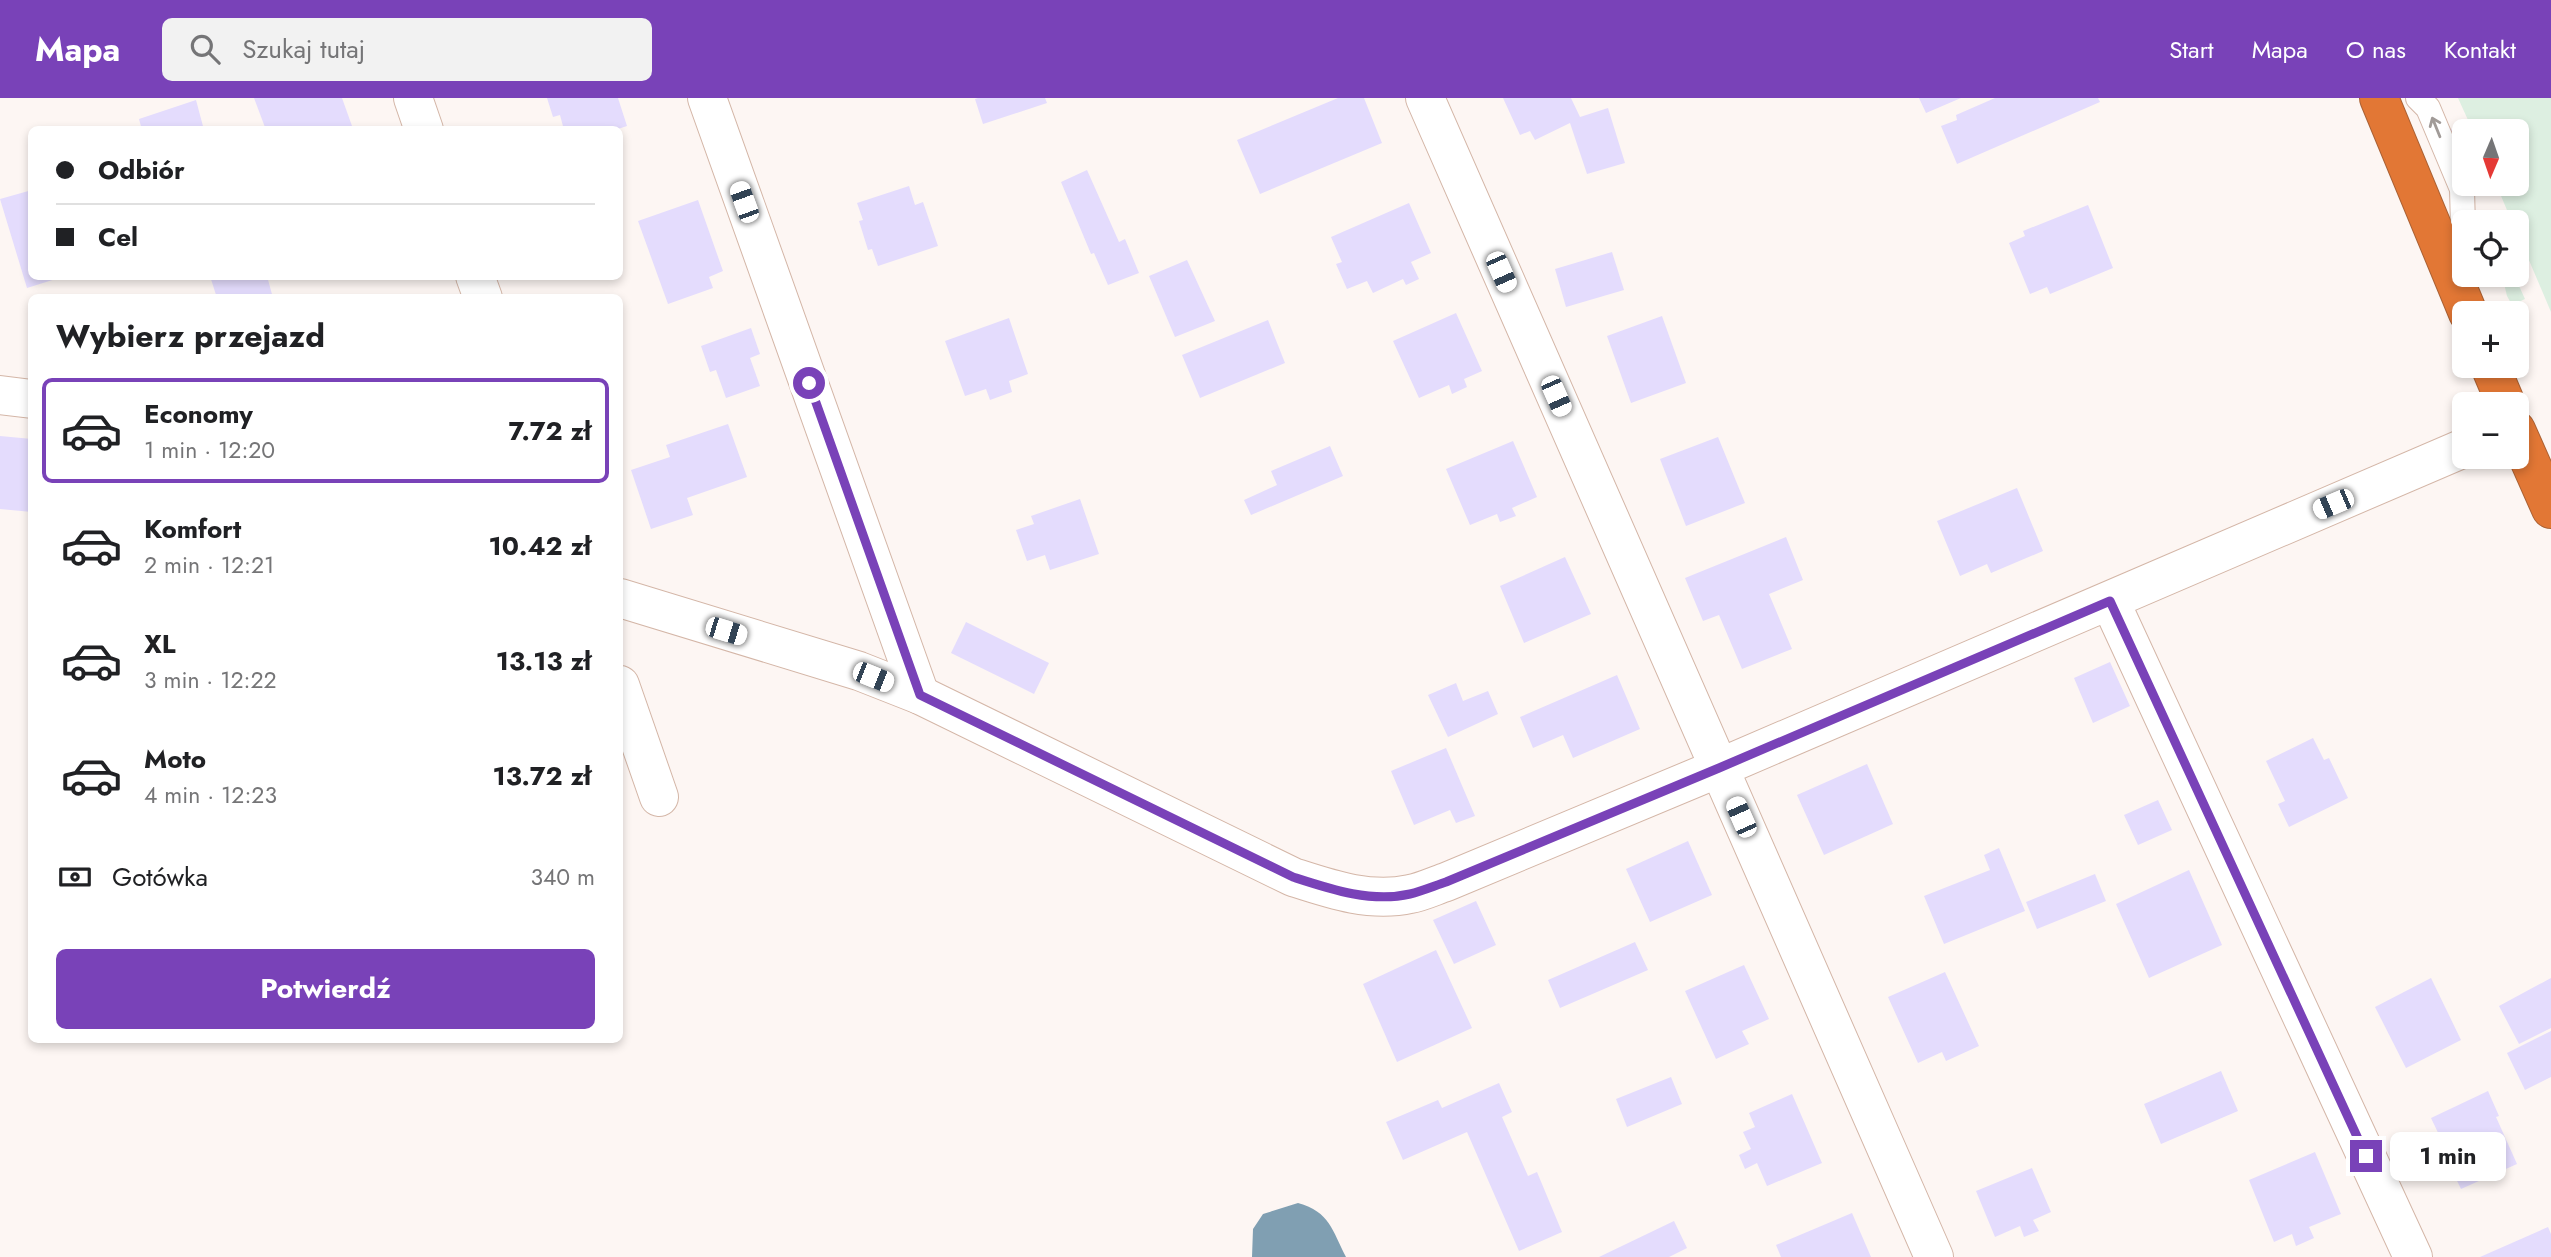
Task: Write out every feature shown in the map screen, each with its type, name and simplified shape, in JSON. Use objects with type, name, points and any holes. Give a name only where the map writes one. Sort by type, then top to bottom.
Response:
[{"type":"highway","points":[[2379,98],[2466,298]]},
{"type":"highway","points":[[2529,459],[2551,509]]},
{"type":"street","points":[[413,98],[423,126]]},
{"type":"street","points":[[707,98],[920,695]]},
{"type":"street","points":[[1425,98],[1934,1257]]},
{"type":"street","points":[[0,395],[28,398]]},
{"type":"street","points":[[623,599],[859,671],[920,695],[1293,877],[1329,889],[1371,897],[1409,894],[1446,882],[1719,768],[2452,453]]},
{"type":"street","points":[[2110,601],[2413,1257]]},
{"type":"street","points":[[623,694],[659,797]]},
{"type":"lane","points":[[2418,98],[2428,108],[2462,189],[2463,210]]},
{"type":"green space","points":[[2458,98],[2551,98],[2551,312],[2529,260],[2529,210],[2507,210],[2501,196],[2529,196],[2529,119],[2468,119]]},
{"type":"green space","points":[[2505,287],[2520,287],[2525,299],[2510,301]]},
{"type":"water","points":[[1298,1203],[1324,1217],[1346,1257],[1252,1257],[1253,1229],[1263,1214]]},
{"type":"building","points":[[254,98],[342,98],[352,126],[264,126]]},
{"type":"building","points":[[547,98],[618,98],[627,126],[563,126],[560,115],[553,117]]},
{"type":"building","points":[[1045,98],[1047,103],[983,124],[975,99]]},
{"type":"building","points":[[1338,98],[1364,98],[1382,143],[1260,194],[1237,140]]},
{"type":"building","points":[[1503,98],[1571,98],[1580,117],[1608,108],[1625,163],[1587,174],[1570,123],[1535,140],[1530,131],[1520,135]]},
{"type":"building","points":[[1919,98],[1961,98],[1926,113]]},
{"type":"building","points":[[1995,98],[2098,98],[2100,102],[1957,164],[1941,126],[1957,120],[1956,115]]},
{"type":"building","points":[[196,100],[203,126],[141,126],[139,119]]},
{"type":"building","points":[[2452,129],[2452,144],[2447,132]]},
{"type":"building","points":[[1087,170],[1119,242],[1125,239],[1139,273],[1108,285],[1094,253],[1091,254],[1061,182]]},
{"type":"building","points":[[909,186],[915,205],[923,202],[938,246],[878,266],[872,249],[868,250],[859,221],[863,220],[857,203]]},
{"type":"building","points":[[28,191],[28,280],[52,280],[27,288],[0,199]]},
{"type":"building","points":[[698,200],[723,271],[709,277],[713,288],[668,304],[638,221]]},
{"type":"building","points":[[1409,203],[1431,253],[1411,262],[1419,279],[1406,285],[1403,279],[1373,293],[1367,281],[1347,289],[1336,264],[1342,262],[1331,237]]},
{"type":"building","points":[[2088,205],[2113,268],[2050,294],[2047,287],[2030,294],[2009,243],[2025,236],[2023,231]]},
{"type":"building","points":[[1612,252],[1624,290],[1566,307],[1555,269]]},
{"type":"building","points":[[1187,260],[1215,321],[1175,337],[1149,276]]},
{"type":"building","points":[[211,280],[268,280],[272,294],[216,294]]},
{"type":"building","points":[[1456,313],[1482,371],[1464,379],[1467,387],[1452,394],[1449,385],[1419,398],[1393,341]]},
{"type":"building","points":[[1662,316],[1686,383],[1631,403],[1607,336]]},
{"type":"building","points":[[1009,318],[1028,374],[1009,381],[1012,392],[990,400],[986,389],[965,396],[945,341]]},
{"type":"building","points":[[1268,320],[1285,363],[1200,398],[1182,355]]},
{"type":"building","points":[[751,328],[760,354],[750,358],[760,386],[726,398],[716,370],[710,372],[701,346]]},
{"type":"building","points":[[728,424],[747,477],[687,498],[693,515],[651,529],[631,470],[670,457],[666,445]]},
{"type":"building","points":[[0,436],[28,439],[28,512],[0,509]]},
{"type":"building","points":[[1718,437],[1745,503],[1686,526],[1660,459]]},
{"type":"building","points":[[1513,441],[1537,497],[1512,508],[1516,516],[1500,522],[1497,514],[1470,525],[1446,469]]},
{"type":"building","points":[[1330,446],[1343,476],[1251,515],[1244,500],[1277,485],[1271,471]]},
{"type":"building","points":[[2017,488],[2043,551],[1991,573],[1987,564],[1960,576],[1937,521]]},
{"type":"building","points":[[1080,499],[1099,554],[1050,570],[1045,555],[1027,561],[1016,530],[1034,524],[1031,516]]},
{"type":"building","points":[[1786,537],[1803,580],[1769,594],[1792,649],[1742,669],[1719,615],[1703,621],[1685,578]]},
{"type":"building","points":[[1565,557],[1591,614],[1524,643],[1500,586]]},
{"type":"building","points":[[966,622],[1049,663],[1034,694],[951,653]]},
{"type":"building","points":[[2110,662],[2130,706],[2093,723],[2074,678]]},
{"type":"building","points":[[1617,675],[1640,729],[1573,758],[1563,735],[1533,748],[1520,717]]},
{"type":"building","points":[[1456,683],[1463,701],[1488,691],[1498,714],[1448,737],[1428,695]]},
{"type":"building","points":[[2313,738],[2324,760],[2329,758],[2348,798],[2289,827],[2278,804],[2285,801],[2266,761]]},
{"type":"building","points":[[1446,748],[1475,816],[1456,823],[1450,810],[1414,825],[1391,771]]},
{"type":"building","points":[[1867,764],[1893,824],[1824,855],[1797,795]]},
{"type":"building","points":[[2158,800],[2172,830],[2138,845],[2124,815]]},
{"type":"building","points":[[1688,841],[1712,895],[1650,922],[1626,869]]},
{"type":"building","points":[[1999,848],[2025,911],[1944,944],[1924,896],[1990,870],[1984,855]]},
{"type":"building","points":[[2189,870],[2222,945],[2149,978],[2116,904]]},
{"type":"building","points":[[2095,874],[2106,901],[2037,929],[2026,902]]},
{"type":"building","points":[[1476,901],[1496,945],[1454,964],[1433,920]]},
{"type":"building","points":[[1635,942],[1648,970],[1560,1008],[1548,980]]},
{"type":"building","points":[[1436,950],[1472,1028],[1397,1062],[1363,984]]},
{"type":"building","points":[[1744,965],[1769,1019],[1742,1031],[1749,1044],[1716,1059],[1685,991]]},
{"type":"building","points":[[1945,972],[1979,1046],[1946,1061],[1942,1052],[1918,1063],[1888,997]]},
{"type":"building","points":[[2431,978],[2461,1040],[2406,1068],[2375,1007]]},
{"type":"building","points":[[2551,978],[2551,1028],[2519,1044],[2499,1006]]},
{"type":"building","points":[[2551,1031],[2551,1077],[2525,1090],[2507,1053]]},
{"type":"building","points":[[2221,1071],[2238,1111],[2161,1144],[2144,1104]]},
{"type":"building","points":[[1671,1077],[1682,1104],[1627,1127],[1616,1099]]},
{"type":"building","points":[[1499,1083],[1512,1112],[1502,1117],[1528,1176],[1537,1172],[1562,1232],[1519,1251],[1467,1132],[1403,1160],[1386,1122],[1438,1100],[1442,1108]]},
{"type":"building","points":[[2488,1091],[2499,1116],[2496,1117],[2517,1164],[2461,1189],[2448,1162],[2441,1165],[2432,1146],[2442,1141],[2431,1118]]},
{"type":"building","points":[[1792,1094],[1822,1163],[1767,1186],[1757,1163],[1745,1169],[1739,1155],[1751,1149],[1743,1132],[1755,1127],[1749,1113]]},
{"type":"building","points":[[2315,1152],[2341,1214],[2309,1227],[2314,1238],[2296,1246],[2292,1234],[2274,1242],[2249,1180]]},
{"type":"building","points":[[2032,1168],[2051,1212],[2033,1220],[2039,1231],[2024,1237],[2020,1226],[1995,1237],[1976,1191]]},
{"type":"building","points":[[1852,1213],[1871,1257],[1781,1257],[1776,1245]]},
{"type":"building","points":[[1674,1221],[1687,1248],[1669,1257],[1599,1257]]},
{"type":"building","points":[[2548,1227],[2551,1234],[2551,1257],[2480,1257]]},
{"type":"route","points":[[809,383],[920,695],[1293,877],[1329,889],[1371,897],[1409,894],[1446,882],[2110,601],[2366,1156]]}]
